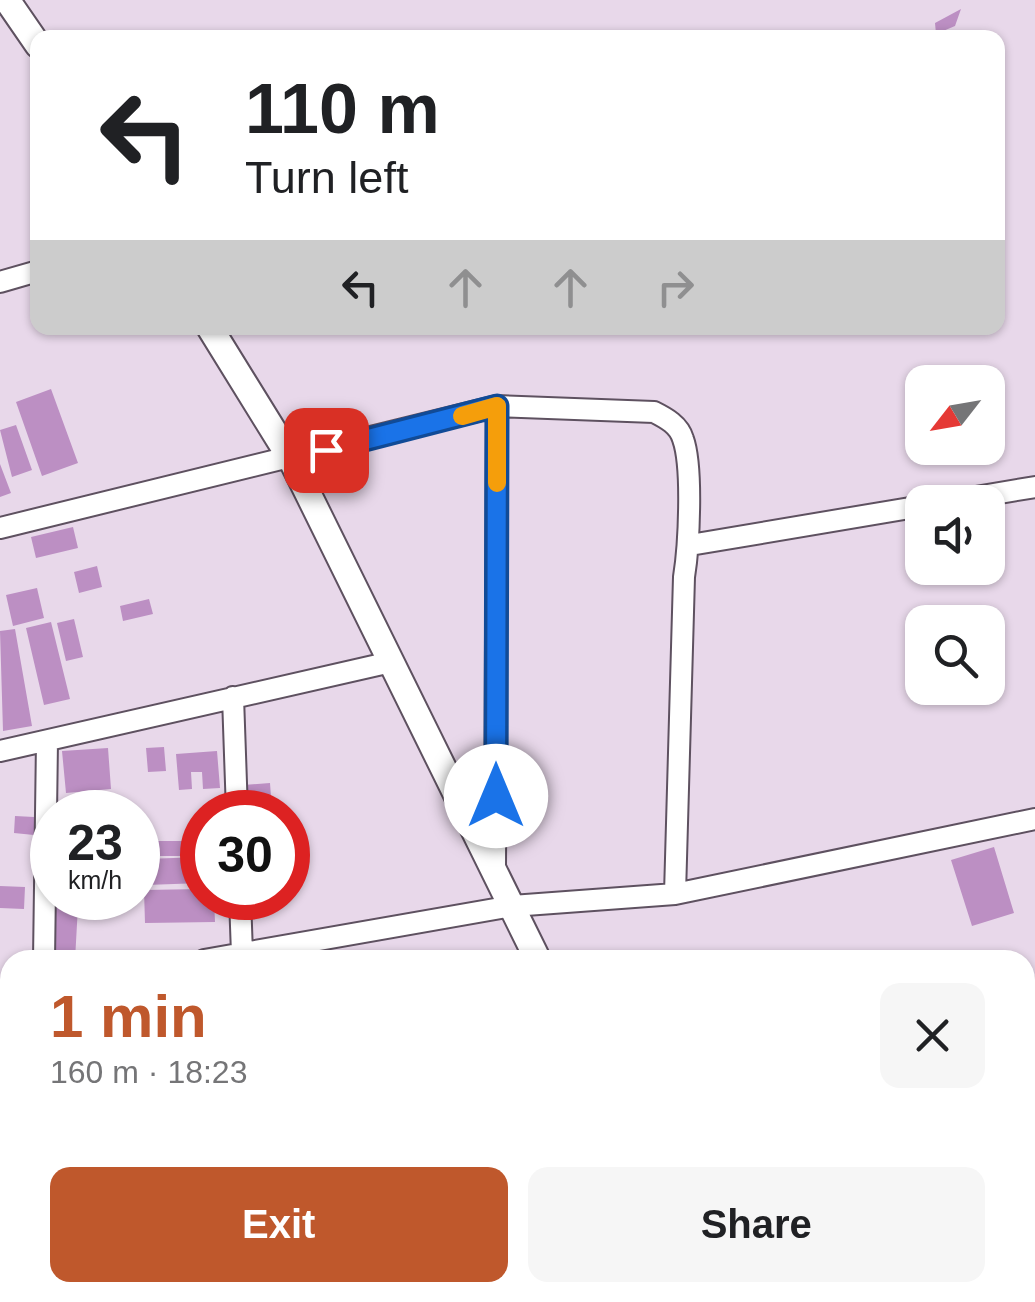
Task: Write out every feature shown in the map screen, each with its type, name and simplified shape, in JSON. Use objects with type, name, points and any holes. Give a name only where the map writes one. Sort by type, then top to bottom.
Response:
[{"type":"street","points":[[6,0],[30,34]]},
{"type":"street","points":[[0,282],[30,273]]},
{"type":"street","points":[[214,335],[291,460],[533,950]]},
{"type":"street","points":[[496,873],[497,406]]},
{"type":"street","points":[[0,528],[291,460],[497,406],[654,412],[671,421],[683,438],[690,544],[684,576],[675,894]]},
{"type":"street","points":[[1005,492],[1035,487]]},
{"type":"street","points":[[690,544],[905,509]]},
{"type":"street","points":[[0,751],[392,662]]},
{"type":"street","points":[[232,697],[236,790]]},
{"type":"street","points":[[44,950],[47,740]]},
{"type":"street","points":[[264,950],[512,906],[675,894],[1035,818]]},
{"type":"street","points":[[241,920],[242,950]]},
{"type":"building","points":[[961,9],[955,26],[936,30],[935,23]]},
{"type":"building","points":[[51,389],[78,463],[42,476],[16,402]]},
{"type":"building","points":[[16,425],[32,470],[12,477],[0,430]]},
{"type":"building","points":[[0,464],[11,493],[0,497]]},
{"type":"building","points":[[73,527],[78,548],[36,558],[31,537]]},
{"type":"building","points":[[97,566],[102,587],[79,593],[74,572]]},
{"type":"building","points":[[37,588],[44,618],[13,626],[6,595]]},
{"type":"building","points":[[149,599],[153,614],[123,621],[120,606]]},
{"type":"building","points":[[74,619],[83,657],[66,661],[57,623]]},
{"type":"building","points":[[51,622],[70,699],[44,705],[26,628]]},
{"type":"building","points":[[15,629],[32,726],[3,731],[0,631]]},
{"type":"building","points":[[164,747],[166,771],[148,772],[146,748]]},
{"type":"building","points":[[108,748],[111,789],[66,790],[62,751]]},
{"type":"building","points":[[217,751],[220,788],[203,789],[202,772],[191,772],[192,789],[179,790],[176,754]]},
{"type":"building","points":[[270,783],[270,790],[244,790],[244,785]]},
{"type":"building","points":[[15,816],[30,817],[30,835],[14,833]]},
{"type":"building","points":[[160,841],[180,841],[180,856],[160,856]]},
{"type":"building","points":[[994,847],[1014,913],[972,926],[951,860]]},
{"type":"building","points":[[160,858],[180,858],[180,884],[160,884]]},
{"type":"building","points":[[0,886],[25,887],[24,909],[0,908]]},
{"type":"building","points":[[180,889],[180,920],[215,922],[145,923],[160,920],[160,890]]},
{"type":"building","points":[[55,920],[77,920],[76,950],[55,950]]},
{"type":"slow traffic","points":[[462,416],[497,406],[497,483]]},
{"type":"route","points":[[326,450],[497,406],[496,796]]}]
